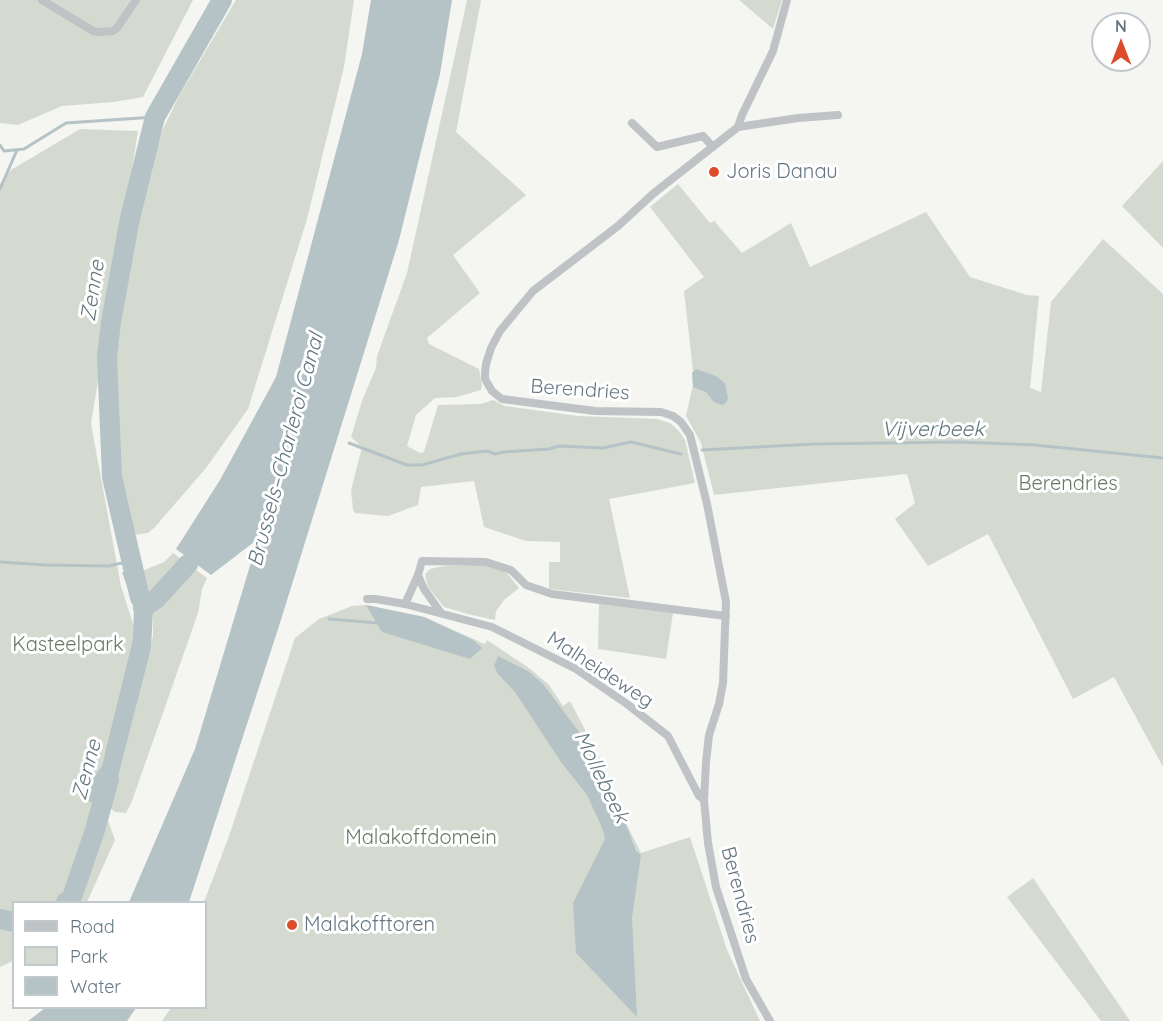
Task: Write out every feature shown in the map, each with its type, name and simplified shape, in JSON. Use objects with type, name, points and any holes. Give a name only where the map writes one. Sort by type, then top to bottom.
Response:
[{"type":"street","points":[[42,0],[93,31],[99,32],[113,31],[117,28],[136,0]]},
{"type":"street","name":"Berendries","points":[[770,1021],[746,979],[716,886],[704,801],[709,735],[723,683],[726,616],[725,595],[707,504],[690,435],[681,422],[661,412],[595,411],[502,399],[492,391],[485,379],[486,364],[491,348],[500,331],[533,291],[618,226],[654,193],[738,127],[773,51],[787,0]]},
{"type":"street","points":[[738,127],[838,115]]},
{"type":"street","points":[[633,123],[657,147],[703,136],[713,147]]},
{"type":"street","points":[[405,604],[422,561],[486,562],[511,570],[526,585],[552,594],[726,616]]},
{"type":"street","points":[[418,575],[424,589],[441,613]]},
{"type":"street","name":"Malheideweg","points":[[367,599],[405,604],[492,627],[576,669],[627,704],[672,741],[694,788],[704,801]]},
{"type":"green space","points":[[0,0],[193,0],[143,97],[62,106],[18,125],[0,123]]},
{"type":"green space","points":[[236,0],[354,0],[344,67],[307,219],[248,409],[206,468],[155,527],[148,533],[134,535],[127,497],[120,477],[113,370],[116,312],[144,189],[163,129],[180,94]]},
{"type":"green space","points":[[467,0],[481,0],[456,132],[526,195],[453,255],[480,293],[427,338],[429,344],[479,369],[481,390],[457,397],[435,398],[416,415],[407,446],[420,453],[424,452],[438,405],[481,404],[493,400],[505,406],[578,416],[657,419],[670,423],[685,440],[695,483],[609,499],[630,598],[549,589],[549,562],[560,562],[560,542],[526,541],[484,527],[474,481],[421,487],[418,505],[388,516],[355,513],[353,510],[351,490],[362,447],[351,437],[407,273]]},
{"type":"green space","points":[[739,0],[782,0],[773,29]]},
{"type":"green space","name":"Kasteelpark","points":[[80,129],[138,131],[91,424],[121,586],[139,643],[100,798],[115,840],[87,901],[12,901],[12,961],[0,967],[0,184],[11,170]]},
{"type":"green space","points":[[1163,161],[1163,248],[1122,206]]},
{"type":"green space","name":"Berendries","points":[[678,184],[710,223],[717,220],[715,222],[742,253],[791,223],[810,267],[926,212],[970,277],[1027,295],[1039,296],[1030,388],[1041,392],[1051,302],[1103,239],[1163,294],[1163,767],[1114,677],[1073,699],[988,534],[928,566],[895,519],[915,503],[907,474],[714,495],[701,443],[686,416],[694,380],[684,291],[704,277],[650,207]]},
{"type":"green space","points":[[173,553],[207,578],[202,589],[198,613],[132,801],[126,813],[115,812],[110,808],[153,636],[153,610],[142,571],[164,562]]},
{"type":"green space","points":[[444,566],[490,566],[507,573],[519,588],[504,600],[496,611],[495,620],[444,607],[428,587],[425,574],[430,569]]},
{"type":"green space","points":[[599,604],[673,613],[666,659],[598,649]]},
{"type":"green space","name":"Malakoffdomein","points":[[366,605],[424,617],[485,644],[487,640],[529,668],[549,685],[563,706],[570,701],[601,760],[598,767],[641,853],[690,837],[727,950],[760,1021],[162,1021],[170,1009],[207,1009],[207,901],[204,901],[229,836],[295,638],[319,619],[352,606]]},
{"type":"green space","points":[[1033,878],[1130,1021],[1101,1021],[1007,897]]},
{"type":"water","name":"Brussels–Charleroi Canal","points":[[371,0],[452,0],[440,74],[399,240],[279,626],[189,901],[129,901],[195,749],[258,539],[211,575],[176,549],[220,480],[276,377],[362,54]]},
{"type":"water","points":[[696,369],[716,376],[725,383],[728,398],[726,403],[722,405],[714,402],[706,392],[693,387],[692,373]]},
{"type":"water","name":"Zenne","points":[[142,571],[153,610],[151,648],[110,808],[85,800],[89,784],[102,766],[133,639],[134,607],[122,572]]},
{"type":"water","points":[[366,605],[424,617],[473,640],[482,648],[470,659],[382,632]]},
{"type":"water","points":[[498,656],[528,671],[543,684],[585,740],[587,755],[600,793],[622,814],[636,851],[641,855],[632,918],[637,1017],[576,953],[573,903],[605,839],[603,830],[587,795],[561,762],[515,692],[498,674],[494,666]]},
{"type":"water","points":[[44,1009],[135,1009],[127,1021],[28,1021]]},
{"type":"waterway","name":"Zenne","points":[[140,598],[112,477],[107,357],[111,322],[130,218],[155,117],[222,0]]},
{"type":"waterway","points":[[0,145],[4,151],[24,149],[66,123],[155,117]]},
{"type":"waterway","points":[[0,189],[17,150]]},
{"type":"waterway","name":"Vijverbeek","points":[[349,443],[407,465],[422,465],[461,454],[487,451],[495,454],[559,446],[603,448],[631,442],[681,454]]},
{"type":"waterway","name":"Vijverbeek","points":[[702,450],[814,444],[959,442],[1035,445],[1163,458]]},
{"type":"waterway","points":[[0,562],[109,566],[130,561]]},
{"type":"waterway","name":"Zenne","points":[[143,608],[157,598],[188,564]]},
{"type":"waterway","name":"Mollebeek","points":[[329,619],[378,623]]},
{"type":"waterway","name":"Zenne","points":[[68,901],[71,900],[95,830],[109,779]]},
{"type":"waterway","name":"Zenne","points":[[0,919],[12,922]]},
{"type":"place","name":"Joris Danau","points":[[714,172]]},
{"type":"place","name":"Malakofftoren","points":[[292,925]]}]
